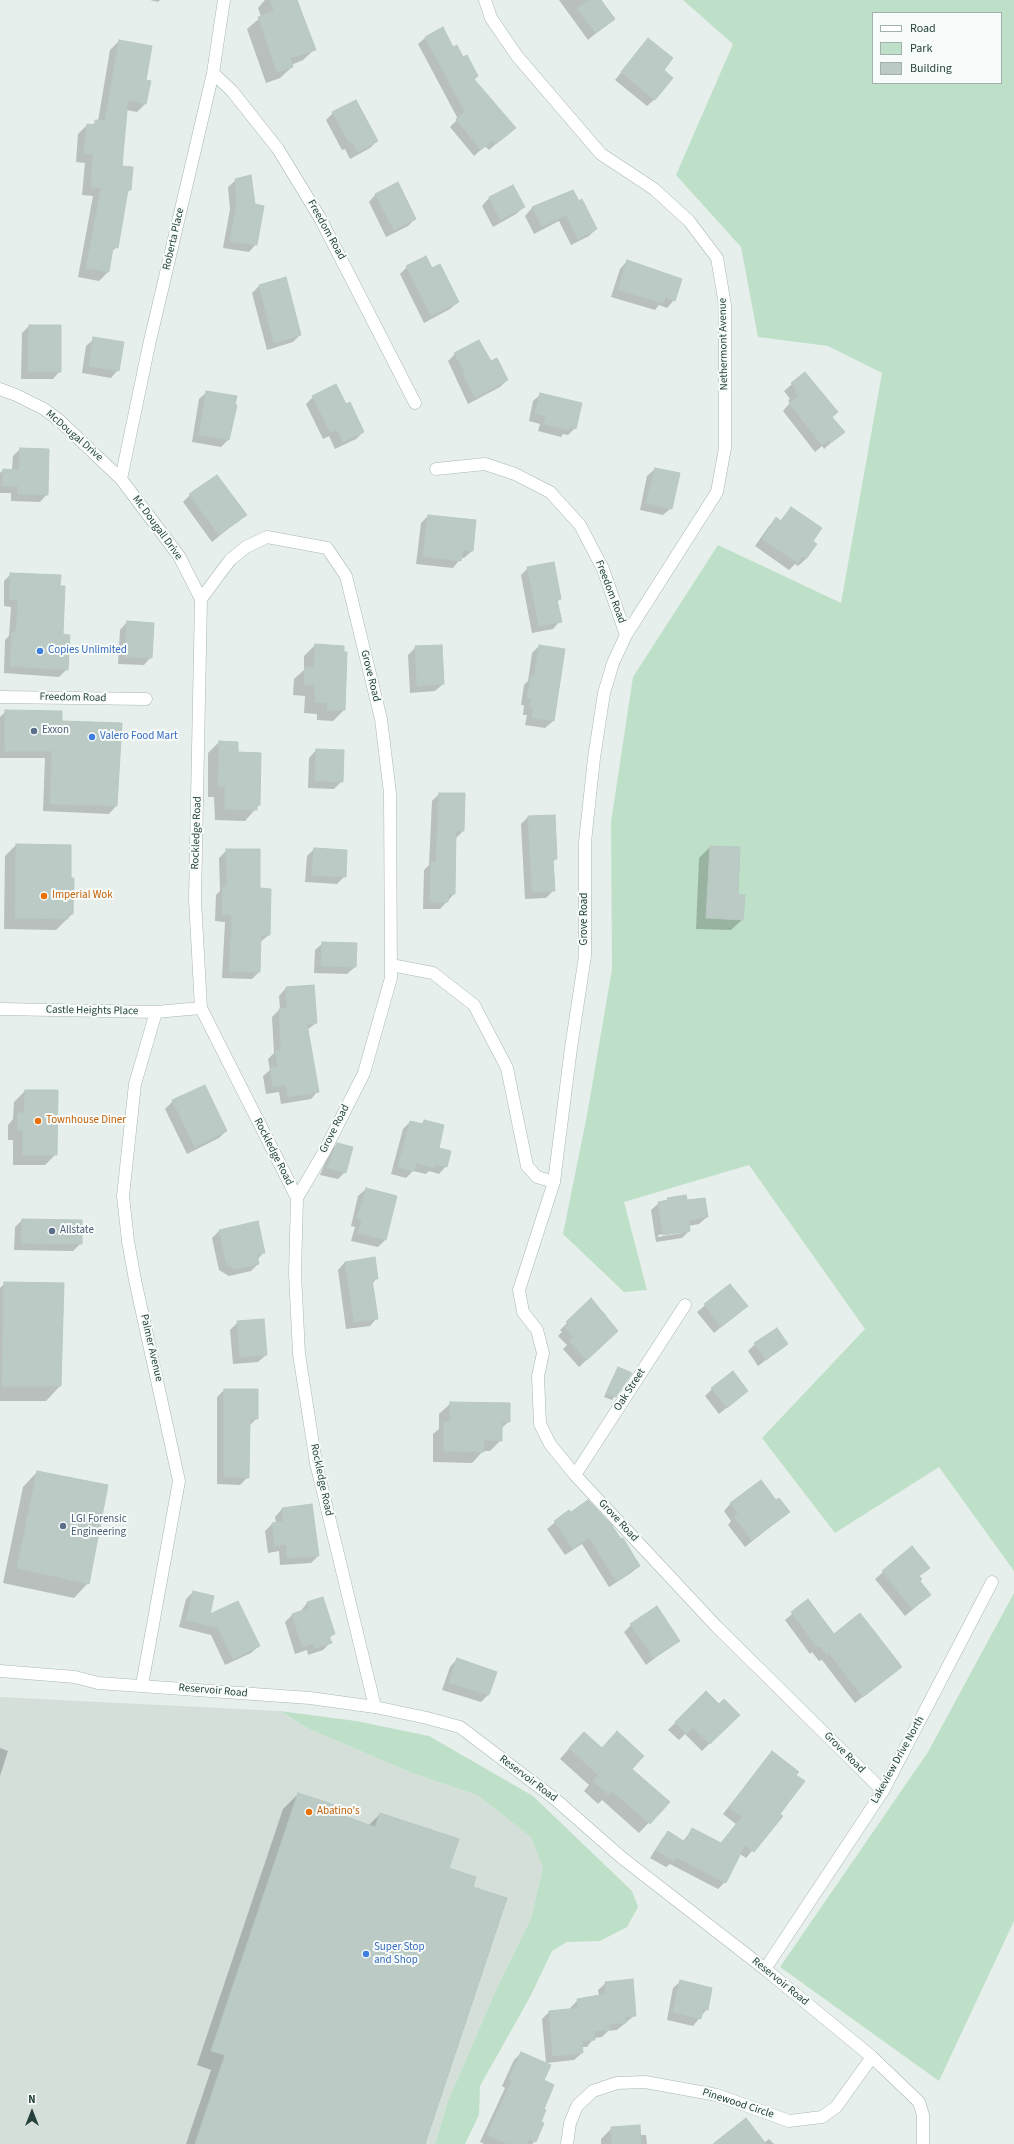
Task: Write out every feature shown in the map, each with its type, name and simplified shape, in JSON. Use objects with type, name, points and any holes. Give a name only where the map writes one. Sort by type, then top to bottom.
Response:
[{"type":"street","name":"Roberta Place","points":[[121,479],[149,345],[213,73],[224,0]]},
{"type":"street","name":"Nethermont Avenue","points":[[486,0],[492,18],[517,56],[601,154],[654,189],[689,221],[717,258],[725,305],[725,448],[717,492],[626,635]]},
{"type":"street","name":"Freedom Road","points":[[213,73],[232,91],[278,149],[320,218],[415,403]]},
{"type":"street","name":"McDougal Drive","points":[[0,389],[44,409],[60,421],[121,479]]},
{"type":"street","name":"Freedom Road","points":[[436,469],[485,464],[515,474],[550,492],[580,525],[603,569],[626,635]]},
{"type":"street","name":"Mc Dougall Drive","points":[[121,479],[179,556],[201,599]]},
{"type":"street","name":"Grove Road","points":[[201,599],[230,560],[246,547],[267,537],[327,548],[346,576],[381,719],[390,793],[391,978],[364,1073],[324,1152],[297,1198]]},
{"type":"street","name":"Rockledge Road","points":[[201,599],[195,900],[201,1008],[297,1198],[295,1273],[299,1354],[316,1463],[375,1707]]},
{"type":"street","name":"Grove Road","points":[[626,635],[613,662],[604,692],[594,758],[585,842],[585,956],[571,1048],[554,1182],[519,1290],[523,1312],[537,1330],[543,1353],[538,1376],[540,1424],[550,1444],[575,1475],[716,1626],[883,1791]]},
{"type":"street","name":"Freedom Road","points":[[0,697],[146,699]]},
{"type":"street","points":[[391,965],[433,973],[474,1005],[507,1068],[527,1166],[538,1176],[554,1182]]},
{"type":"street","name":"Castle Heights Place","points":[[0,1009],[156,1012],[201,1008]]},
{"type":"street","name":"Palmer Avenue","points":[[142,1685],[179,1481],[131,1257],[123,1196],[135,1084],[156,1012]]},
{"type":"street","name":"Oak Street","points":[[575,1475],[684,1305]]},
{"type":"street","name":"Lakeview Drive North","points":[[765,1969],[883,1791],[992,1582]]},
{"type":"street","name":"Reservoir Road","points":[[0,1671],[75,1677],[98,1683],[310,1698],[375,1707],[427,1718],[460,1727],[555,1799],[621,1857],[765,1969],[872,2057],[919,2102],[923,2115],[924,2144]]},
{"type":"street","name":"Pinewood Circle","points":[[567,2144],[570,2124],[578,2106],[593,2091],[618,2084],[645,2082],[717,2095],[790,2121],[822,2117],[836,2107],[872,2057]]},
{"type":"shaded area","points":[[0,1697],[280,1711],[307,1728],[412,1773],[477,1795],[531,1837],[543,1868],[531,1918],[496,1990],[448,2101],[435,2144],[0,2144]]},
{"type":"green space","points":[[683,0],[1014,0],[1014,1571],[939,1467],[835,1533],[762,1438],[865,1329],[749,1165],[624,1202],[647,1290],[624,1292],[563,1234],[587,1115],[612,969],[611,822],[633,677],[718,545],[841,603],[882,373],[828,346],[758,337],[741,247],[676,175],[733,44]]},
{"type":"green space","points":[[1014,1593],[1014,1921],[939,2081],[780,1967],[928,1752]]},
{"type":"green space","points":[[280,1711],[356,1721],[429,1736],[533,1796],[632,1891],[638,1907],[627,1927],[600,1941],[567,1942],[552,1951],[530,1997],[480,2086],[479,2115],[465,2144],[435,2144],[448,2101],[496,1990],[531,1918],[543,1868],[531,1837],[477,1795],[412,1773],[307,1728]]},
{"type":"building","points":[[270,0],[297,0],[316,50],[290,58],[293,67],[277,72],[258,17],[274,11]]},
{"type":"building","points":[[589,0],[601,0],[615,19],[596,33],[577,9]]},
{"type":"building","points":[[443,27],[453,47],[457,45],[463,57],[467,55],[478,76],[474,79],[516,128],[496,144],[493,140],[481,150],[456,119],[465,112],[425,37]]},
{"type":"building","points":[[648,38],[673,58],[664,70],[673,78],[655,100],[621,72]]},
{"type":"building","points":[[119,40],[152,46],[146,80],[151,81],[146,104],[128,100],[122,166],[133,167],[131,190],[128,190],[118,248],[113,247],[109,272],[86,268],[101,188],[91,187],[93,154],[84,154],[87,124],[95,125],[95,120],[105,121]]},
{"type":"building","points":[[356,100],[378,141],[358,152],[352,142],[350,144],[332,112]]},
{"type":"building","points":[[251,175],[255,204],[264,206],[257,245],[230,241],[237,201],[235,179]]},
{"type":"building","points":[[398,182],[416,219],[394,230],[375,194]]},
{"type":"building","points":[[513,185],[525,207],[500,220],[489,197]]},
{"type":"building","points":[[573,190],[579,201],[582,199],[597,229],[578,239],[566,215],[542,227],[532,207]]},
{"type":"building","points":[[426,256],[432,268],[440,264],[459,302],[431,316],[406,266]]},
{"type":"building","points":[[627,260],[682,279],[675,301],[665,297],[663,303],[618,290]]},
{"type":"building","points":[[286,277],[301,335],[274,343],[259,285]]},
{"type":"building","points":[[29,325],[61,325],[61,372],[28,372]]},
{"type":"building","points":[[93,337],[124,342],[119,371],[89,366]]},
{"type":"building","points":[[479,340],[491,361],[497,358],[508,380],[475,398],[463,374],[465,373],[454,353]]},
{"type":"building","points":[[805,372],[838,412],[832,417],[845,432],[832,442],[829,440],[822,445],[789,403],[798,396],[795,392],[797,391],[791,383]]},
{"type":"building","points":[[336,384],[346,404],[350,402],[364,432],[343,442],[337,430],[330,432],[312,396]]},
{"type":"building","points":[[206,391],[237,396],[235,405],[237,405],[229,440],[199,435]]},
{"type":"building","points":[[540,393],[582,403],[576,429],[570,427],[569,430],[544,424],[546,416],[535,414]]},
{"type":"building","points":[[20,448],[49,449],[48,495],[18,494],[18,486],[2,486],[3,469],[19,470]]},
{"type":"building","points":[[655,468],[680,473],[672,509],[646,503]]},
{"type":"building","points":[[217,475],[247,515],[219,535],[189,494]]},
{"type":"building","points":[[791,507],[822,528],[813,541],[817,544],[806,559],[802,556],[798,563],[762,539],[776,517],[781,521]]},
{"type":"building","points":[[428,515],[476,520],[473,551],[463,550],[461,561],[423,556]]},
{"type":"building","points":[[554,562],[561,599],[557,600],[562,622],[539,626],[527,567]]},
{"type":"building","points":[[10,573],[61,575],[60,586],[65,586],[63,634],[70,635],[68,670],[10,666],[12,632],[16,632],[18,600],[10,599]]},
{"type":"building","points":[[127,621],[154,623],[152,658],[125,657]]},
{"type":"building","points":[[315,644],[344,646],[344,652],[347,652],[345,710],[327,710],[328,703],[315,702],[315,685],[304,685],[305,667],[314,668]]},
{"type":"building","points":[[442,645],[444,684],[417,686],[415,646]]},
{"type":"building","points":[[539,645],[565,649],[554,721],[532,718],[533,708],[529,708],[531,698],[527,698],[531,676],[534,677]]},
{"type":"building","points":[[5,710],[62,711],[62,721],[122,723],[117,806],[50,804],[52,751],[5,751]]},
{"type":"building","points":[[219,741],[238,742],[238,752],[261,753],[260,805],[257,805],[257,810],[225,809],[225,786],[218,786]]},
{"type":"building","points":[[316,749],[344,750],[343,782],[315,781]]},
{"type":"building","points":[[439,793],[465,793],[464,831],[456,831],[455,894],[449,894],[448,902],[430,902],[431,861],[436,862]]},
{"type":"building","points":[[555,815],[557,859],[553,859],[555,891],[532,892],[528,816]]},
{"type":"building","name":"Imperial Wok","points":[[16,844],[71,845],[71,878],[74,878],[73,914],[68,914],[68,919],[15,918]]},
{"type":"building","points":[[710,846],[740,847],[738,895],[745,895],[743,920],[706,918]]},
{"type":"building","points":[[314,848],[347,850],[346,877],[312,875]]},
{"type":"building","points":[[226,849],[260,849],[260,888],[271,889],[270,935],[261,935],[260,972],[229,972],[232,915],[222,914],[223,887],[227,887]]},
{"type":"building","points":[[322,942],[357,943],[356,967],[321,966]]},
{"type":"building","points":[[314,985],[317,1023],[307,1024],[319,1092],[288,1097],[286,1085],[273,1087],[270,1068],[278,1067],[275,1051],[281,1050],[279,1009],[287,1008],[286,987]]},
{"type":"building","points":[[205,1085],[227,1131],[195,1147],[172,1100]]},
{"type":"building","name":"Townhouse Diner","points":[[25,1090],[58,1090],[57,1155],[23,1155],[23,1130],[18,1130],[18,1113],[24,1113]]},
{"type":"building","points":[[424,1120],[444,1125],[439,1148],[451,1151],[447,1167],[436,1164],[434,1168],[416,1163],[414,1171],[398,1167],[410,1121],[423,1124]]},
{"type":"building","points":[[337,1143],[353,1147],[346,1173],[327,1168]]},
{"type":"building","points":[[366,1188],[397,1196],[386,1240],[358,1233],[362,1220],[357,1219]]},
{"type":"building","points":[[686,1195],[687,1200],[705,1198],[708,1217],[689,1220],[690,1231],[663,1235],[658,1202],[668,1200],[667,1198]]},
{"type":"building","name":"Allstate","points":[[22,1219],[82,1220],[82,1244],[21,1243]]},
{"type":"building","points":[[258,1221],[265,1253],[257,1254],[259,1264],[237,1269],[229,1266],[226,1263],[219,1230]]},
{"type":"building","points":[[375,1257],[378,1279],[372,1279],[378,1319],[354,1322],[345,1262]]},
{"type":"building","points":[[4,1282],[64,1283],[61,1386],[2,1386]]},
{"type":"building","points":[[730,1284],[748,1306],[721,1327],[704,1304]]},
{"type":"building","points":[[591,1298],[618,1331],[587,1360],[569,1341],[573,1337],[565,1328],[569,1324],[566,1322]]},
{"type":"building","points":[[264,1319],[267,1355],[240,1357],[237,1321]]},
{"type":"building","points":[[777,1328],[788,1344],[766,1360],[754,1343]]},
{"type":"building","points":[[618,1367],[632,1373],[616,1397],[606,1393]]},
{"type":"building","points":[[733,1371],[748,1391],[727,1408],[711,1388]]},
{"type":"building","points":[[224,1389],[258,1389],[258,1419],[250,1419],[249,1478],[224,1477]]},
{"type":"building","points":[[450,1402],[510,1403],[510,1422],[502,1422],[502,1441],[484,1440],[484,1452],[444,1451],[444,1422],[450,1422]]},
{"type":"building","name":"LGI Forensic Engineering","points":[[37,1471],[108,1485],[89,1584],[17,1568]]},
{"type":"building","points":[[761,1480],[776,1500],[779,1498],[790,1512],[752,1540],[734,1517],[738,1513],[730,1503]]},
{"type":"building","points":[[588,1500],[611,1524],[621,1539],[623,1538],[640,1566],[616,1581],[589,1537],[573,1549],[554,1521],[569,1510],[571,1512]]},
{"type":"building","points":[[312,1504],[319,1556],[287,1558],[286,1544],[275,1546],[272,1523],[283,1522],[282,1508]]},
{"type":"building","points":[[912,1546],[930,1568],[919,1576],[922,1579],[920,1581],[931,1595],[912,1609],[882,1571]]},
{"type":"building","points":[[193,1591],[214,1596],[210,1614],[238,1601],[260,1646],[233,1659],[218,1628],[186,1620]]},
{"type":"building","points":[[323,1597],[335,1634],[329,1636],[332,1643],[315,1648],[314,1643],[302,1647],[292,1614],[309,1608],[307,1602]]},
{"type":"building","points":[[808,1599],[834,1634],[860,1613],[902,1667],[863,1697],[829,1653],[827,1655],[820,1646],[817,1647],[791,1612]]},
{"type":"building","points":[[657,1606],[680,1641],[654,1658],[630,1624]]},
{"type":"building","points":[[457,1658],[497,1672],[489,1695],[449,1683]]},
{"type":"building","points":[[706,1691],[719,1704],[724,1699],[740,1715],[710,1744],[693,1728],[686,1734],[675,1722]]},
{"type":"building","points":[[617,1731],[644,1756],[632,1769],[670,1802],[650,1824],[612,1791],[609,1795],[593,1781],[598,1775],[569,1748],[584,1732],[602,1748]]},
{"type":"building","points":[[772,1751],[799,1772],[796,1775],[805,1781],[780,1814],[783,1816],[754,1852],[745,1845],[726,1883],[676,1857],[674,1861],[656,1850],[668,1831],[685,1842],[692,1828],[721,1843],[742,1817],[729,1807]]},
{"type":"building","name":"Super Stop and Shop","points":[[298,1793],[338,1806],[336,1813],[375,1827],[380,1813],[459,1839],[449,1868],[476,1877],[473,1887],[507,1898],[425,2144],[195,2144],[225,2055],[211,2051]]},
{"type":"building","points":[[633,1979],[636,2016],[625,2017],[626,2023],[609,2024],[610,2030],[594,2031],[595,2040],[582,2041],[583,2053],[553,2056],[549,2011],[578,2008],[577,1999],[606,1994],[605,1982]]},
{"type":"building","points":[[680,1980],[712,1988],[708,2010],[703,2009],[701,2019],[673,2012]]},
{"type":"building","points":[[521,2052],[551,2065],[544,2080],[554,2085],[544,2109],[546,2110],[541,2122],[544,2123],[536,2142],[529,2138],[527,2144],[508,2144],[487,2135],[512,2080],[509,2079]]},
{"type":"building","points":[[746,2118],[766,2144],[713,2144]]},
{"type":"building","points":[[640,2125],[641,2144],[612,2144],[611,2127]]},
{"type":"place","name":"Copies Unlimited","points":[[40,651]]},
{"type":"place","name":"Exxon","points":[[34,731]]},
{"type":"place","name":"Valero Food Mart","points":[[92,737]]},
{"type":"place","name":"Imperial Wok","points":[[44,896]]},
{"type":"place","name":"Townhouse Diner","points":[[38,1121]]},
{"type":"place","name":"Allstate","points":[[52,1231]]},
{"type":"place","name":"LGI Forensic Engineering","points":[[63,1526]]},
{"type":"place","name":"Abatino's","points":[[309,1812]]},
{"type":"place","name":"Super Stop and Shop","points":[[366,1954]]}]
